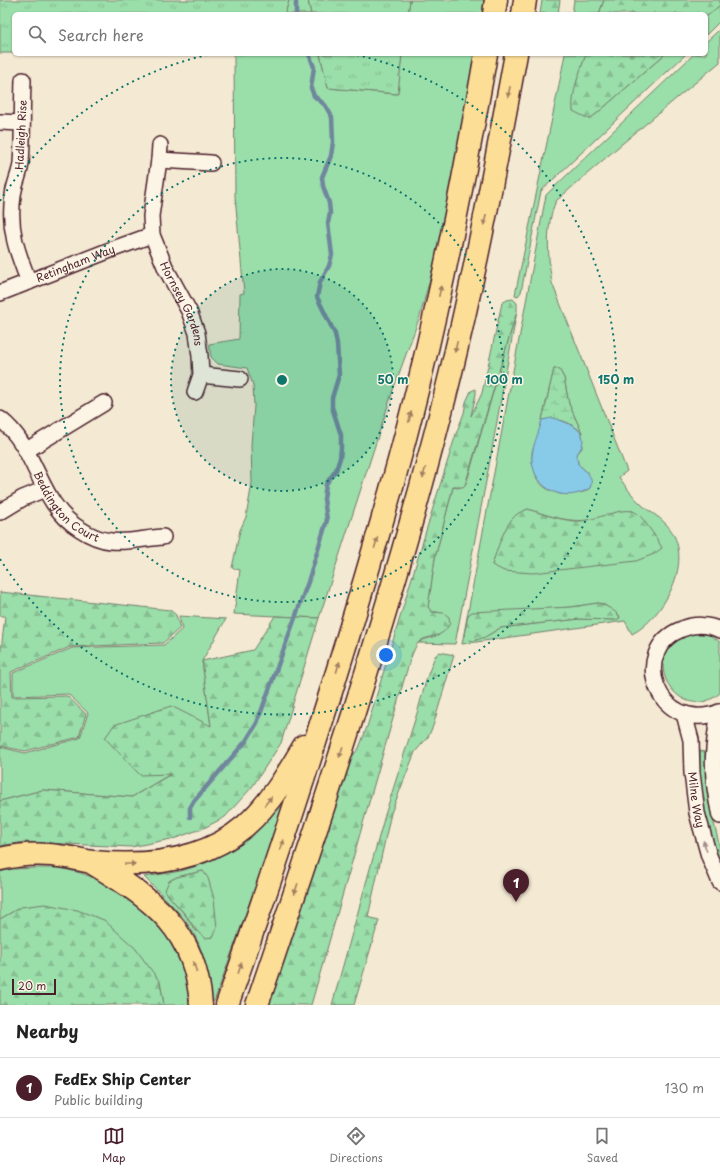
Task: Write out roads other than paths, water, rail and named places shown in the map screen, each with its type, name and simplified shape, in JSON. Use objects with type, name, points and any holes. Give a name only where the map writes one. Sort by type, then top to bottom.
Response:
[{"type":"highway","points":[[494,12],[496,0]]},
{"type":"highway","points":[[523,12],[525,0]]},
{"type":"highway","points":[[227,1005],[266,893],[327,704],[385,513],[432,327],[474,127],[486,56]]},
{"type":"highway","points":[[257,1005],[353,715],[397,572],[442,407],[485,218],[516,56]]},
{"type":"highway","points":[[0,859],[42,854],[66,856],[91,862],[135,864],[168,861],[201,851],[228,838],[253,818],[288,774],[327,704]]},
{"type":"highway","points":[[91,862],[136,891],[162,912],[171,922],[184,942],[194,964],[198,978],[201,1005]]},
{"type":"street","name":"Hadleigh Rise","points":[[23,80],[21,163],[13,193],[11,220],[16,248],[29,282]]},
{"type":"street","points":[[0,122],[22,123]]},
{"type":"street","points":[[152,235],[151,216],[160,145]]},
{"type":"street","points":[[159,160],[211,163]]},
{"type":"street","name":"Retingham Way","points":[[0,293],[152,235]]},
{"type":"street","name":"Hornsey Gardens","points":[[152,235],[166,268],[189,311],[193,322],[199,344],[201,375],[195,392]]},
{"type":"street","points":[[201,375],[240,380]]},
{"type":"street","points":[[27,450],[104,403]]},
{"type":"street","name":"Beddington Court","points":[[0,419],[13,430],[27,450],[45,489],[64,518],[86,534],[111,541],[134,541],[163,537]]},
{"type":"street","points":[[0,512],[23,498],[45,489]]},
{"type":"street","points":[[720,630],[710,626],[697,625],[679,630],[667,638],[662,644],[656,655],[654,672],[658,690],[664,700],[673,708],[684,714],[696,717],[708,716],[720,712]]},
{"type":"street","name":"Milne Way","points":[[720,712],[714,750],[714,784],[720,816]]},
{"type":"street","name":"Milne Way","points":[[684,714],[691,740],[692,773],[697,813],[706,849],[720,882]]},
{"type":"water","points":[[552,418],[573,426],[582,434],[582,446],[577,454],[578,464],[590,477],[591,484],[590,488],[580,493],[571,495],[553,491],[545,487],[534,471],[532,456],[542,420]]},
{"type":"waterway","points":[[296,0],[296,12]]},
{"type":"waterway","points":[[190,817],[190,808],[194,801],[246,741],[257,723],[308,582],[327,520],[324,499],[326,484],[336,470],[340,458],[341,435],[332,407],[332,398],[339,375],[337,344],[335,334],[317,297],[320,282],[329,266],[332,255],[328,223],[330,213],[329,203],[323,186],[322,177],[331,156],[333,142],[332,117],[325,105],[314,96],[311,88],[314,67],[310,56]]},
{"type":"place","name":"FedEx Ship Center","points":[[516,902]]}]
